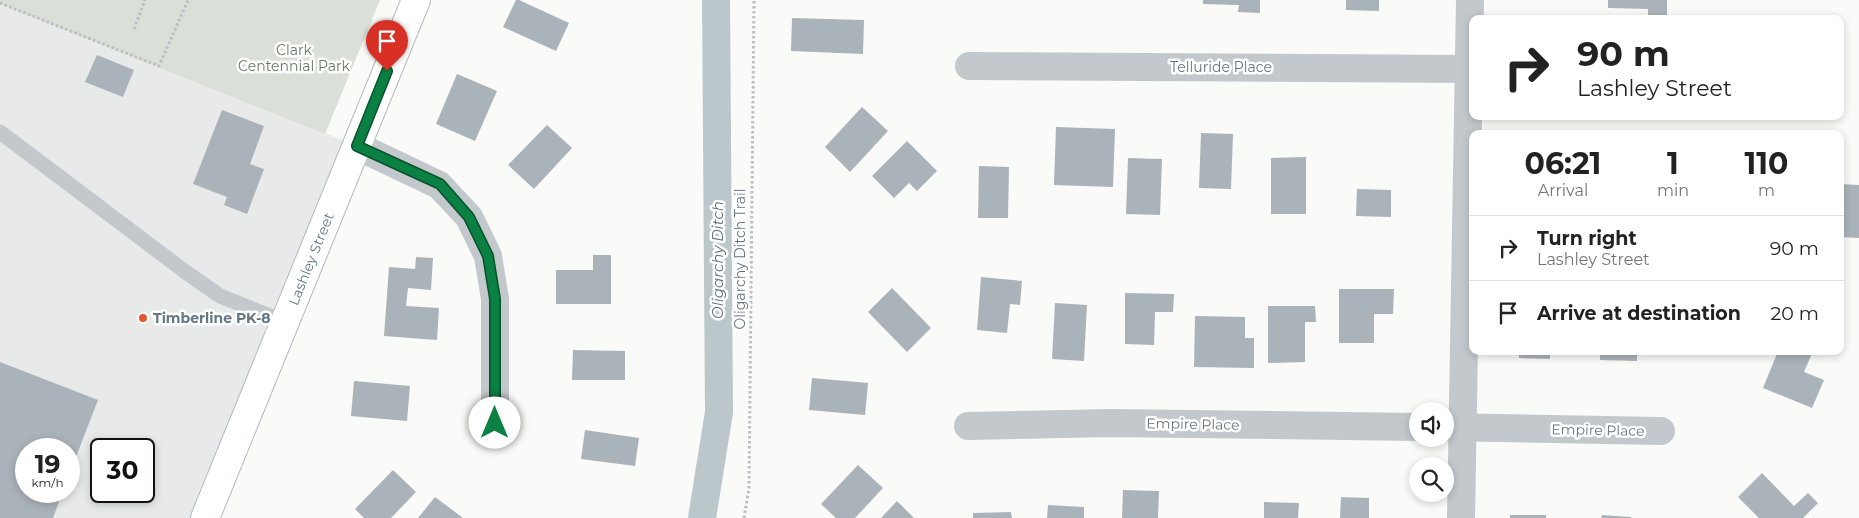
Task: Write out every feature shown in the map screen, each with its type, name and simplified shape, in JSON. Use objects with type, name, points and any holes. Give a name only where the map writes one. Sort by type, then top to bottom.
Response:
[{"type":"street","name":"Lashley Street","points":[[205,518],[416,0]]},
{"type":"street","points":[[1470,0],[1470,15]]},
{"type":"street","name":"Telluride Place","points":[[969,66],[1469,69]]},
{"type":"street","points":[[1454,408],[1469,109]]},
{"type":"street","points":[[357,146],[440,184],[469,217],[488,256],[495,299],[495,423]]},
{"type":"street","name":"Empire Place","points":[[968,426],[1111,422],[1409,427]]},
{"type":"street","name":"Empire Place","points":[[1454,428],[1660,431]]},
{"type":"street","points":[[1454,439],[1461,518]]},
{"type":"lane","points":[[0,132],[220,296],[285,322]]},
{"type":"path","points":[[134,28],[145,0]]},
{"type":"path","points":[[0,3],[159,66],[188,0]]},
{"type":"path","name":"Oligarchy Ditch Trail","points":[[744,518],[749,490],[754,0]]},
{"type":"shaded area","name":"Timberline PK-8","points":[[0,3],[357,146],[205,518],[0,518]]},
{"type":"green space","name":"Clark Centennial Park","points":[[0,0],[380,0],[325,134],[0,4]]},
{"type":"building","points":[[516,0],[569,23],[556,51],[503,27]]},
{"type":"building","points":[[1203,0],[1260,0],[1260,13],[1238,12],[1239,5],[1203,4]]},
{"type":"building","points":[[1346,0],[1379,0],[1379,11],[1346,10]]},
{"type":"building","points":[[1608,0],[1667,0],[1667,15],[1648,15],[1648,9],[1608,8]]},
{"type":"building","points":[[792,18],[864,20],[863,54],[791,51]]},
{"type":"building","points":[[97,55],[134,70],[123,97],[85,82]]},
{"type":"building","points":[[457,74],[497,91],[475,141],[436,124]]},
{"type":"building","points":[[862,107],[888,131],[850,172],[825,147]]},
{"type":"building","points":[[222,110],[264,126],[250,164],[264,169],[247,214],[224,205],[227,197],[193,184]]},
{"type":"building","points":[[547,125],[572,148],[534,189],[508,165]]},
{"type":"building","points":[[1056,127],[1115,129],[1113,187],[1054,185]]},
{"type":"building","points":[[1201,133],[1233,134],[1231,189],[1199,188]]},
{"type":"building","points":[[907,141],[937,171],[917,191],[909,183],[894,198],[872,176]]},
{"type":"building","points":[[1306,157],[1306,214],[1271,214],[1271,158]]},
{"type":"building","points":[[1128,158],[1162,159],[1160,215],[1126,214]]},
{"type":"building","points":[[979,166],[1009,167],[1008,218],[978,218]]},
{"type":"building","points":[[1844,184],[1859,185],[1859,238],[1844,237]]},
{"type":"building","points":[[1357,189],[1391,190],[1391,217],[1356,216]]},
{"type":"building","points":[[593,255],[611,255],[611,304],[556,304],[556,270],[593,270]]},
{"type":"building","points":[[416,257],[433,258],[431,290],[408,288],[406,306],[439,308],[437,340],[384,336],[389,267],[415,269]]},
{"type":"building","points":[[981,277],[1022,281],[1020,305],[1010,304],[1007,333],[977,330]]},
{"type":"building","points":[[892,288],[931,328],[907,352],[868,312]]},
{"type":"building","points":[[1339,289],[1394,289],[1393,314],[1374,314],[1374,343],[1339,343]]},
{"type":"building","points":[[1125,293],[1174,294],[1173,312],[1155,312],[1154,345],[1125,344]]},
{"type":"building","points":[[1055,303],[1087,305],[1084,361],[1052,359]]},
{"type":"building","points":[[1268,306],[1315,306],[1316,322],[1305,322],[1305,362],[1268,363]]},
{"type":"building","points":[[1195,316],[1245,317],[1245,338],[1254,338],[1254,368],[1194,367]]},
{"type":"building","points":[[573,350],[625,351],[625,380],[572,380]]},
{"type":"building","points":[[1519,355],[1550,355],[1550,359],[1519,358]]},
{"type":"building","points":[[1600,355],[1637,355],[1637,361],[1600,360]]},
{"type":"building","points":[[1776,355],[1811,355],[1804,372],[1824,380],[1812,408],[1763,388]]},
{"type":"building","points":[[0,362],[98,400],[80,447],[80,438],[15,438],[15,503],[59,503],[53,518],[0,518]]},
{"type":"building","points":[[812,378],[868,383],[865,415],[809,410]]},
{"type":"building","points":[[354,381],[410,386],[407,421],[351,416]]},
{"type":"building","points":[[585,430],[639,438],[635,466],[581,459]]},
{"type":"building","points":[[858,465],[883,488],[855,518],[836,518],[821,504]]},
{"type":"building","points":[[393,470],[416,492],[391,518],[364,518],[355,509]]},
{"type":"building","points":[[1762,473],[1794,506],[1808,493],[1818,503],[1803,518],[1759,518],[1738,497]]},
{"type":"building","points":[[1123,490],[1159,491],[1158,518],[1122,518]]},
{"type":"building","points":[[435,497],[463,518],[418,518]]},
{"type":"building","points":[[1341,497],[1369,498],[1369,518],[1340,518]]},
{"type":"building","points":[[897,501],[914,518],[881,518]]},
{"type":"building","points":[[1264,502],[1299,503],[1298,518],[1264,518]]},
{"type":"building","points":[[1048,505],[1084,507],[1084,518],[1047,518]]},
{"type":"building","points":[[1011,512],[1012,518],[973,518],[973,513]]},
{"type":"building","points":[[1510,515],[1546,515],[1546,518],[1510,518]]},
{"type":"building","points":[[1602,515],[1631,517],[1631,518],[1601,518]]},
{"type":"waterway","name":"Oligarchy Ditch","points":[[702,518],[719,412],[716,0]]},
{"type":"place","name":"Timberline PK-8","points":[[143,318]]},
{"type":"route","points":[[387,71],[357,146],[440,184],[469,217],[488,256],[495,299],[495,423]]}]
